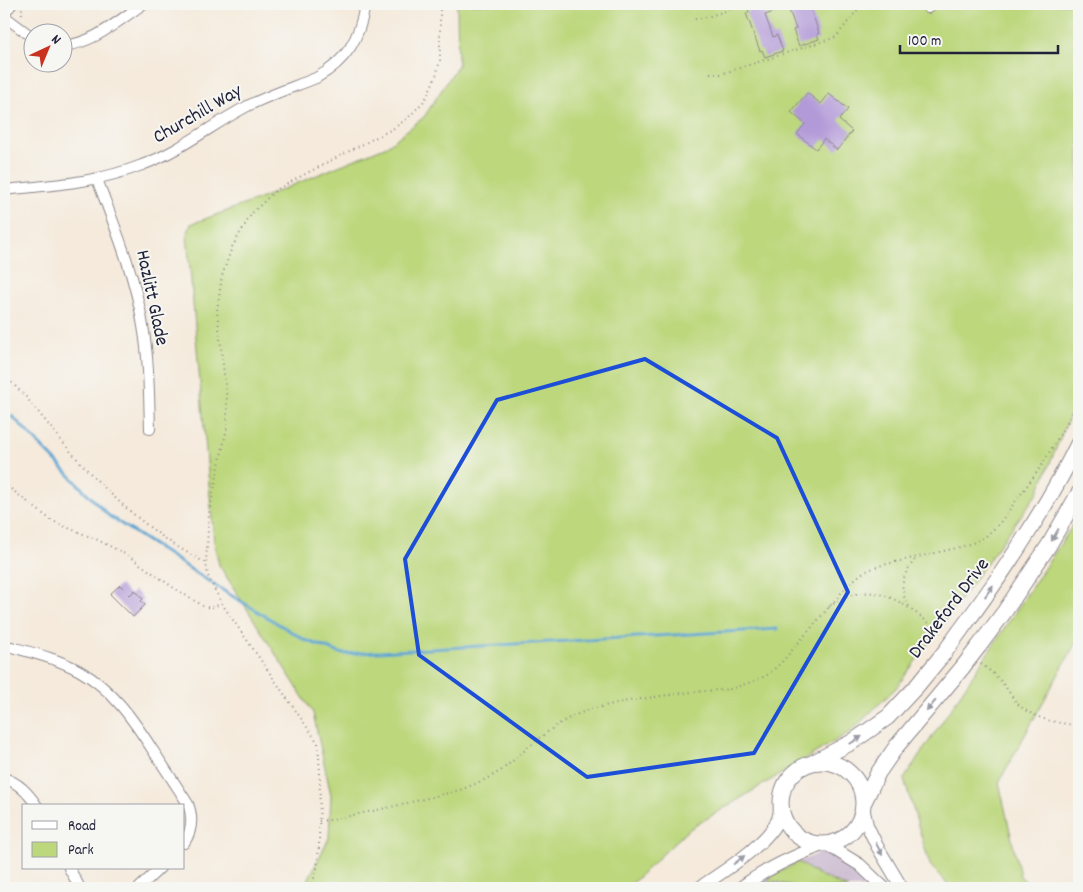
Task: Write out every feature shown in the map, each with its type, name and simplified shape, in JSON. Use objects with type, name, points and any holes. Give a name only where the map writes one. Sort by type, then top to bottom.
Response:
[{"type":"highway","name":"Drakeford Drive","points":[[813,762],[852,742],[888,717],[916,687],[988,593],[1024,539],[1079,442]]},
{"type":"highway","points":[[864,804],[862,790],[848,770],[837,764],[825,762],[813,762],[801,767],[791,776],[784,787],[781,800],[782,813],[788,826],[798,836],[810,842],[825,844],[840,840],[852,832],[860,820],[864,804],[878,773],[896,747],[962,668],[977,653],[1049,545],[1079,493]]},
{"type":"main road","points":[[699,888],[759,844],[771,831],[779,818],[781,800]]},
{"type":"main road","points":[[864,804],[867,825],[902,888]]},
{"type":"main road","points":[[740,888],[772,867],[825,844],[860,865],[884,888]]},
{"type":"street","points":[[12,4],[4,14],[22,29]]},
{"type":"street","points":[[72,46],[96,37],[143,4]]},
{"type":"street","name":"Churchill Way","points":[[4,190],[97,179],[144,165],[188,142],[243,108],[324,74],[339,62],[356,39],[363,21],[365,4]]},
{"type":"street","name":"Hazlitt Glade","points":[[97,179],[135,286],[143,326],[148,369],[150,429]]},
{"type":"street","points":[[4,645],[70,666],[102,686],[120,703],[135,722],[188,804],[192,820],[185,841]]},
{"type":"street","points":[[4,778],[22,788],[36,804]]},
{"type":"street","points":[[71,870],[80,888]]},
{"type":"street","points":[[139,888],[158,870]]},
{"type":"path","points":[[22,14],[21,10],[26,4]]},
{"type":"path","points":[[311,888],[317,868],[319,846],[320,773],[318,744],[222,604],[208,576],[206,563],[209,513],[228,428],[227,401],[217,311],[222,276],[232,247],[252,212],[276,190],[394,128],[408,118],[425,100],[436,76],[440,60],[440,4]]},
{"type":"path","points":[[695,19],[707,18],[746,4]]},
{"type":"path","points":[[710,73],[721,74],[836,37],[862,4]]},
{"type":"path","points":[[4,376],[15,385],[102,486],[130,512],[166,538],[206,563]]},
{"type":"path","points":[[319,821],[391,807],[460,790],[475,784],[502,770],[557,725],[591,709],[632,700],[681,693],[731,689],[767,675],[781,663],[849,584],[862,573],[878,566],[961,547],[986,536],[999,524],[1040,468],[1079,402]]},
{"type":"path","points":[[4,482],[51,520],[127,555],[203,606],[210,608],[222,604]]},
{"type":"path","points":[[912,610],[905,598],[902,582],[907,569],[917,556]]},
{"type":"path","points":[[826,610],[836,602],[856,594],[866,593],[888,596],[912,610],[944,634]]},
{"type":"path","points":[[977,653],[990,671],[1004,684],[1016,703],[1025,711],[1039,717],[1079,725]]},
{"type":"highlighted area","points":[[645,359],[777,438],[848,592],[754,753],[587,777],[419,655],[405,559],[497,400]]},
{"type":"shaded area","points":[[820,853],[838,856],[883,888],[755,888],[770,877]]},
{"type":"green space","points":[[457,4],[1079,4],[1079,393],[1038,492],[896,688],[850,732],[688,830],[627,888],[304,888],[329,838],[331,795],[313,713],[219,565],[214,542],[187,235],[191,224],[257,200],[387,146],[424,117],[458,65]]},
{"type":"green space","points":[[1079,516],[1079,637],[999,782],[1020,876],[1033,888],[951,888],[930,865],[904,779]]},
{"type":"green space","points":[[798,862],[817,874],[848,888],[797,888],[774,881],[767,888],[763,888],[770,880],[770,877]]},
{"type":"building","points":[[746,4],[809,4],[819,33],[817,34],[819,39],[799,46],[793,30],[796,29],[788,7],[765,15],[773,37],[777,35],[783,51],[765,57],[762,50],[760,51],[746,13],[749,12]]},
{"type":"building","points":[[807,93],[821,104],[829,94],[848,109],[839,120],[852,131],[837,150],[824,139],[816,149],[797,134],[805,124],[791,112]]},
{"type":"building","points":[[120,585],[130,595],[135,590],[143,599],[141,601],[145,605],[133,617],[110,594]]},
{"type":"waterway","points":[[12,416],[109,516],[224,591],[305,640],[343,654],[777,629]]}]
